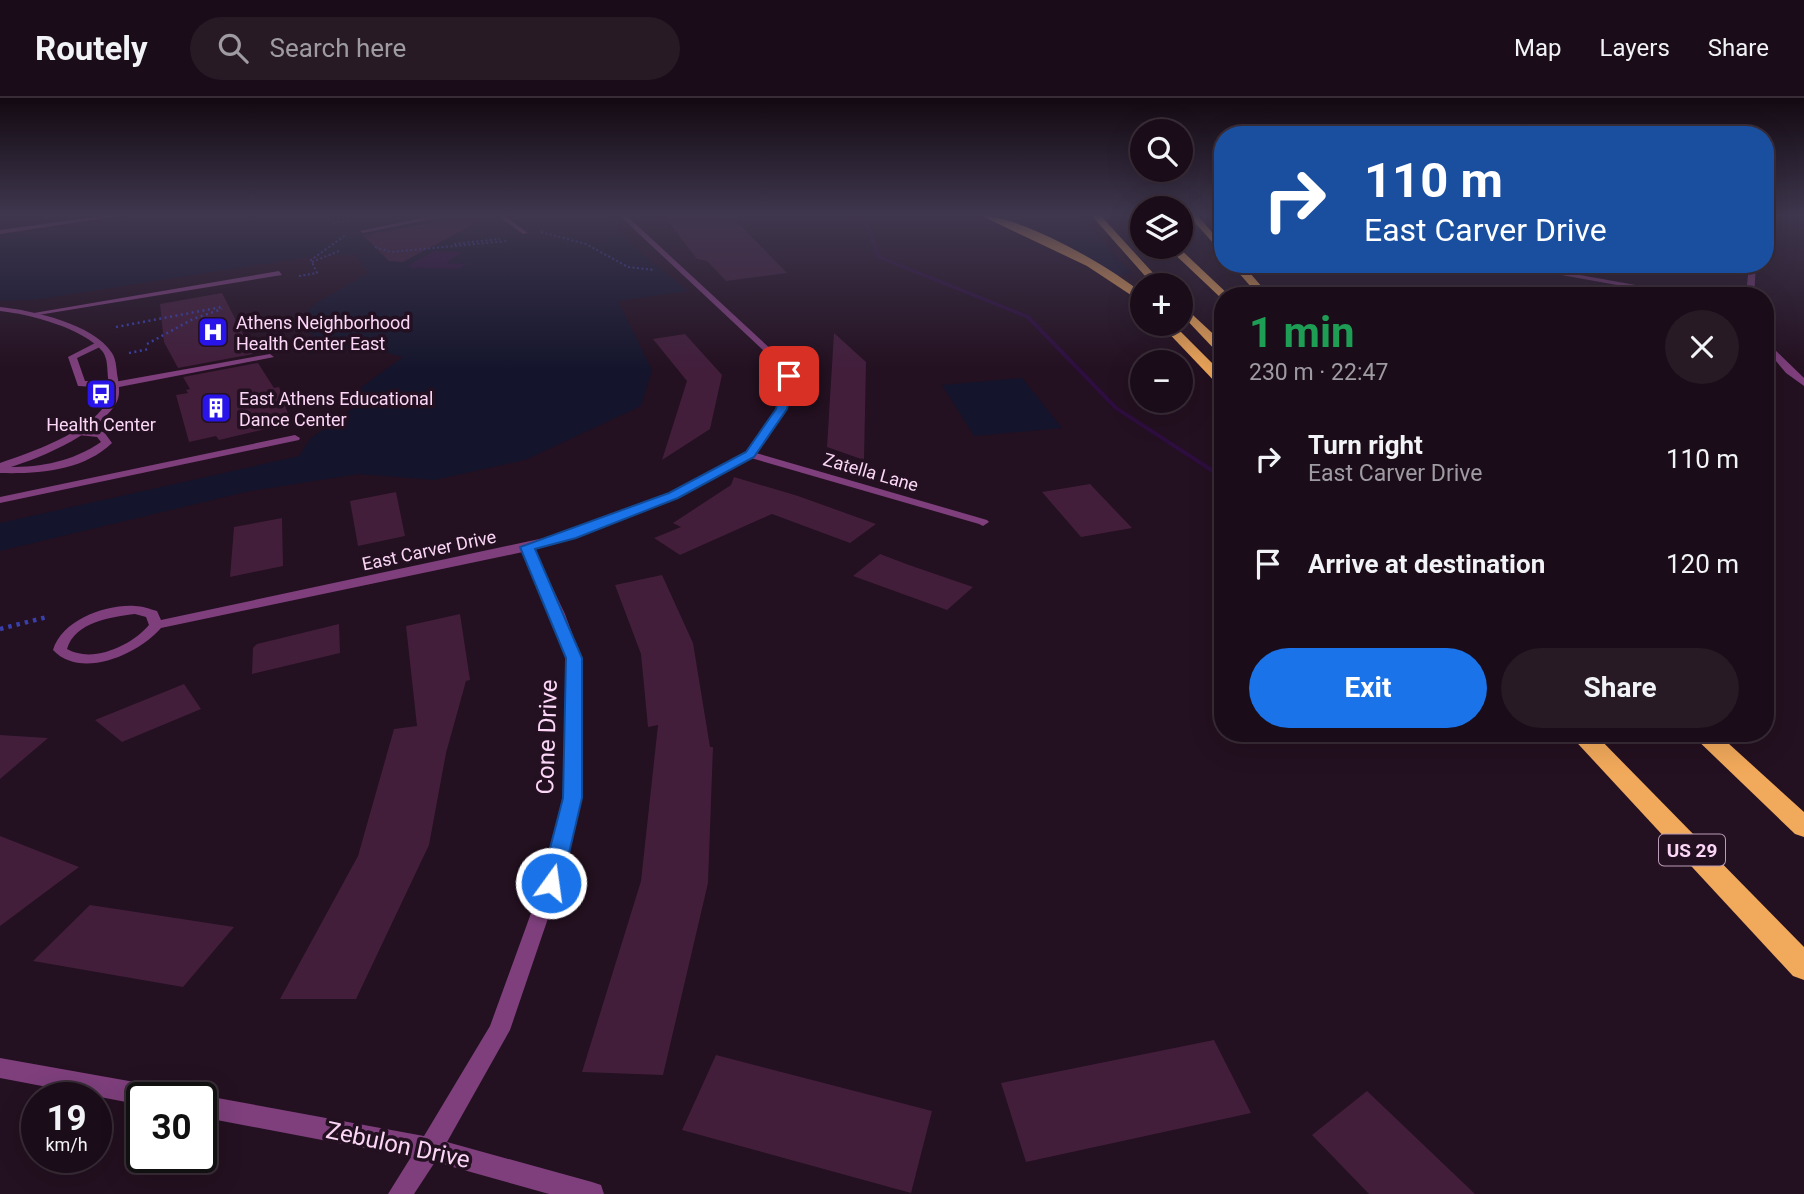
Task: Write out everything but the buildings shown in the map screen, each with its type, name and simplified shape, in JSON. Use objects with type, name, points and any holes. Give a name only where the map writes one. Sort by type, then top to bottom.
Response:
[{"type":"highway","points":[[1093,267],[1130,291]]},
{"type":"highway","points":[[1194,267],[1216,287]]},
{"type":"highway","points":[[1244,273],[1257,287]]},
{"type":"highway","points":[[1193,319],[1214,341]]},
{"type":"highway","points":[[1178,336],[1214,373]]},
{"type":"highway","name":"US 29","points":[[1589,742],[1804,967]]},
{"type":"highway","points":[[1712,742],[1804,827]]},
{"type":"street","name":"East Carver Drive","points":[[156,625],[572,536],[674,495],[750,454],[781,409],[789,376],[784,365],[678,267]]},
{"type":"street","points":[[33,314],[279,273]]},
{"type":"street","points":[[1557,273],[1640,287]]},
{"type":"street","points":[[0,309],[33,314],[99,344],[109,354],[114,386],[111,403],[100,416],[74,432],[0,468]]},
{"type":"street","points":[[99,344],[72,357],[76,377],[81,384],[94,387],[114,386],[270,357]]},
{"type":"street","points":[[1774,354],[1788,372],[1804,383]]},
{"type":"street","points":[[0,468],[38,470],[73,462],[91,455],[107,443],[100,434],[74,432]]},
{"type":"street","points":[[0,500],[295,438]]},
{"type":"street","name":"Zatella Lane","points":[[750,454],[983,522]]},
{"type":"street","name":"Cone Drive","points":[[400,1194],[430,1149],[499,1030],[551,883],[572,798],[574,658],[527,547]]},
{"type":"street","points":[[145,611],[156,619],[156,625],[135,645],[109,655],[72,658],[60,650],[65,637],[73,630],[109,614],[145,611]]},
{"type":"street","points":[[0,1068],[126,1091]]},
{"type":"street","name":"Zebulon Drive","points":[[217,1109],[430,1149],[593,1194]]},
{"type":"path","points":[[629,267],[662,271]]},
{"type":"path","points":[[116,327],[222,306],[147,344]]},
{"type":"path","points":[[123,354],[149,349]]},
{"type":"path","points":[[0,629],[47,617]]},
{"type":"shaded area","points":[[0,267],[243,267],[40,299],[0,301]]},
{"type":"shaded area","points":[[364,267],[659,267],[688,291],[618,301],[652,370],[641,406],[525,460],[435,480],[359,474],[250,491],[0,551],[0,523],[299,456],[311,438],[362,402],[356,391],[403,357],[362,346],[310,354],[300,346],[314,335],[292,326],[316,303],[368,273]]},
{"type":"shaded area","points":[[410,267],[461,267],[458,269]]},
{"type":"shaded area","points":[[1103,267],[1126,267],[1130,274],[1117,275]]},
{"type":"shaded area","points":[[1022,378],[1062,428],[974,436],[942,385]]},
{"type":"waterway","points":[[904,267],[1028,317],[1116,408],[1214,472]]},
{"type":"place","name":"Athens Neighborhood Health Center East","points":[[213,332]]},
{"type":"place","name":"Health Center","points":[[101,394]]},
{"type":"place","name":"East Athens Educational Dance Center","points":[[216,408]]},
{"type":"route","points":[[551,883],[572,798],[574,658],[558,614],[527,547],[572,536],[674,495],[724,471],[750,454],[781,409],[789,376]]}]
